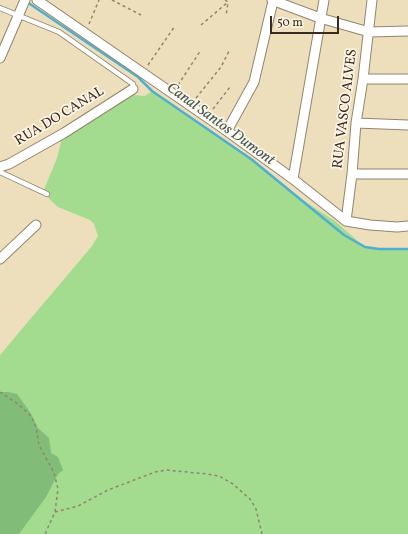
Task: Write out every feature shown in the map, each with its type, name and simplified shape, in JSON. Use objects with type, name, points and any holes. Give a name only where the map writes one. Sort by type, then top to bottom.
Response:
[{"type":"street","points":[[37,0],[227,131],[293,179],[346,221],[370,225],[397,227],[408,226]]},
{"type":"street","points":[[227,131],[254,82],[273,0],[320,18],[369,32],[408,31]]},
{"type":"street","points":[[293,179],[324,0]]},
{"type":"street","name":"RUA VASCO ALVES","points":[[346,221],[356,123],[363,79],[372,0]]},
{"type":"street","points":[[0,58],[19,16],[23,3]]},
{"type":"street","points":[[363,79],[408,79]]},
{"type":"street","name":"RUA DO CANAL","points":[[0,167],[9,164],[64,133],[133,89]]},
{"type":"street","points":[[356,123],[408,125]]},
{"type":"street","points":[[352,174],[408,174]]},
{"type":"street","points":[[2,255],[36,225]]},
{"type":"lane","points":[[0,8],[59,32],[133,84],[133,89]]},
{"type":"lane","points":[[0,172],[47,194]]},
{"type":"path","points":[[85,34],[99,0]]},
{"type":"path","points":[[112,0],[141,15]]},
{"type":"path","points":[[226,16],[228,2]]},
{"type":"path","points":[[201,25],[228,2]]},
{"type":"path","points":[[142,73],[175,26]]},
{"type":"path","points":[[172,94],[201,50]]},
{"type":"path","points":[[190,106],[221,67],[229,51]]},
{"type":"path","points":[[207,117],[230,87]]},
{"type":"path","points":[[0,392],[18,404],[31,416],[39,445],[54,473],[58,490],[55,512],[45,534]]},
{"type":"path","points":[[55,512],[78,506],[108,490],[155,472],[166,470],[207,474],[219,476],[233,484],[250,500],[256,508],[262,534]]},
{"type":"green space","points":[[152,91],[251,159],[301,199],[335,221],[364,246],[379,249],[408,249],[408,534],[0,534],[0,355],[92,246],[98,236],[94,224],[90,220],[58,207],[43,192],[57,158],[62,138],[104,111],[134,95],[145,96]]},
{"type":"green space","points":[[0,392],[17,394],[30,412],[38,428],[49,438],[51,453],[58,457],[63,470],[58,474],[46,497],[19,534],[0,534]]},
{"type":"waterway","name":"Canal Santos Dumont","points":[[27,2],[138,77],[152,91],[251,159],[344,235],[365,247],[379,249],[408,249]]}]
